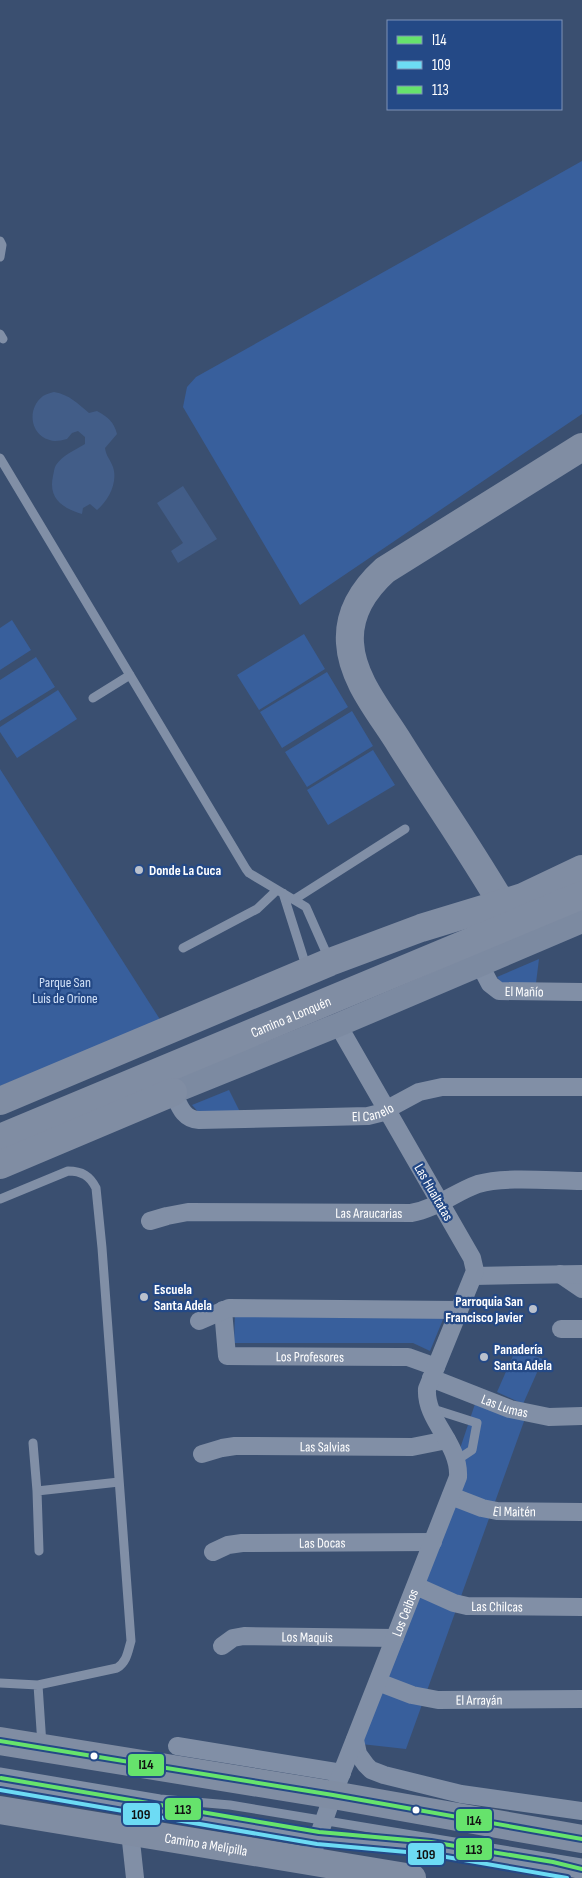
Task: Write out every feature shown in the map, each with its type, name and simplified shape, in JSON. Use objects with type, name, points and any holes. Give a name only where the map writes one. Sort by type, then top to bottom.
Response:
[{"type":"main road","points":[[508,913],[366,690],[351,654],[350,631],[360,599],[375,579],[385,570],[582,447]]},
{"type":"main road","name":"Camino a Lonquén","points":[[0,1138],[508,913],[544,888],[582,869]]},
{"type":"main road","name":"Camino a Lonquén","points":[[0,1101],[319,966],[421,928],[508,913],[582,895]]},
{"type":"main road","points":[[0,1165],[173,1092]]},
{"type":"main road","points":[[0,1741],[42,1748],[338,1784],[582,1839]]},
{"type":"main road","name":"Camino a Melipilla","points":[[0,1810],[130,1832],[314,1849],[412,1878]]},
{"type":"street","name":"Camino a Lonquén","points":[[173,1092],[338,1025],[582,921]]},
{"type":"street","name":"El Mañío","points":[[480,965],[490,984],[499,991],[582,992]]},
{"type":"street","name":"Las Hualtatas","points":[[338,1025],[474,1262],[474,1276]]},
{"type":"street","name":"El Canelo","points":[[173,1092],[183,1113],[194,1120],[368,1116],[387,1110],[419,1092],[442,1087],[582,1087]]},
{"type":"street","name":"Las Araucarias","points":[[150,1222],[188,1212],[411,1212],[430,1208],[469,1188],[494,1181],[582,1181]]},
{"type":"street","points":[[560,1274],[582,1289]]},
{"type":"street","points":[[457,1460],[430,1408],[426,1396],[474,1276],[582,1274]]},
{"type":"street","points":[[200,1321],[229,1308],[459,1310]]},
{"type":"street","name":"Los Profesores","points":[[223,1310],[227,1356],[399,1357],[408,1358],[434,1372]]},
{"type":"street","points":[[561,1329],[582,1328]]},
{"type":"street","name":"Las Lumas","points":[[434,1372],[510,1409],[549,1416],[582,1416]]},
{"type":"street","name":"Las Salvias","points":[[202,1454],[235,1446],[412,1447],[447,1440]]},
{"type":"street","name":"Los Ceibos","points":[[314,1849],[458,1477],[457,1460]]},
{"type":"street","name":"El Maitén","points":[[451,1496],[482,1508],[497,1511],[582,1512]]},
{"type":"street","name":"Las Docas","points":[[213,1552],[228,1545],[242,1543],[433,1542]]},
{"type":"street","name":"Las Chilcas","points":[[416,1586],[454,1603],[467,1606],[582,1607]]},
{"type":"street","name":"Los Maquis","points":[[222,1646],[233,1638],[244,1636],[395,1638]]},
{"type":"street","name":"El Arrayán","points":[[378,1682],[412,1695],[438,1700],[582,1699]]},
{"type":"street","points":[[355,1740],[358,1754],[366,1765],[371,1770],[384,1775],[461,1794],[582,1811]]},
{"type":"street","points":[[177,1746],[338,1784]]},
{"type":"street","points":[[130,1832],[135,1878]]},
{"type":"lane","points":[[0,241],[2,246],[0,257]]},
{"type":"lane","points":[[0,458],[246,870],[306,907],[319,966]]},
{"type":"lane","points":[[92,698],[130,675]]},
{"type":"lane","points":[[294,899],[405,829]]},
{"type":"lane","points":[[183,948],[257,909],[280,891]]},
{"type":"lane","points":[[280,891],[319,966]]},
{"type":"lane","points":[[0,1199],[68,1171],[85,1174],[92,1180],[96,1188],[131,1641],[126,1658],[122,1665],[117,1668],[38,1685],[0,1683]]},
{"type":"lane","points":[[430,1408],[477,1422],[474,1447],[457,1460]]},
{"type":"lane","points":[[33,1443],[39,1551]]},
{"type":"lane","points":[[37,1491],[119,1482]]},
{"type":"lane","points":[[38,1685],[42,1748]]},
{"type":"lane","points":[[0,1772],[154,1798],[230,1805],[582,1863]]},
{"type":"lane","points":[[0,1784],[70,1794],[314,1849],[430,1848],[552,1868],[582,1875]]},
{"type":"green space","points":[[582,161],[582,414],[300,605],[183,407],[187,387],[196,377]]},
{"type":"green space","points":[[12,620],[31,650],[0,670],[0,628]]},
{"type":"green space","points":[[304,634],[325,669],[259,710],[237,675]]},
{"type":"green space","points":[[36,657],[55,687],[0,721],[0,680]]},
{"type":"green space","points":[[327,672],[348,707],[282,748],[260,712]]},
{"type":"green space","points":[[58,690],[77,719],[17,758],[0,732],[0,727]]},
{"type":"green space","points":[[352,711],[373,746],[307,787],[285,752]]},
{"type":"green space","points":[[373,750],[395,785],[328,825],[307,790]]},
{"type":"green space","name":"Parque San Luis de Orione","points":[[0,769],[161,1021],[0,1086]]},
{"type":"green space","points":[[539,959],[536,983],[504,986],[497,977]]},
{"type":"green space","points":[[229,1090],[241,1114],[200,1114],[192,1105]]},
{"type":"green space","points":[[235,1312],[444,1317],[430,1351],[413,1343],[234,1343]]},
{"type":"green space","points":[[516,1349],[543,1359],[523,1404],[497,1392]]},
{"type":"green space","points":[[478,1395],[527,1413],[406,1749],[361,1744]]},
{"type":"shaded area","points":[[54,392],[69,397],[89,413],[97,411],[101,413],[110,420],[116,430],[117,434],[105,448],[113,467],[113,485],[109,496],[97,510],[90,504],[83,508],[82,514],[75,512],[58,501],[55,496],[52,484],[56,465],[85,444],[85,437],[78,431],[72,433],[67,439],[55,441],[40,435],[36,430],[33,416],[37,402],[43,396]]},
{"type":"shaded area","points":[[183,486],[217,539],[178,563],[171,551],[183,543],[157,503]]},
{"type":"transit line","name":"I14","points":[[0,1741],[333,1795],[582,1839]]},
{"type":"transit line","name":"113","points":[[1,1778],[319,1832],[431,1842],[553,1862],[582,1869]]},
{"type":"transit line","name":"109","points":[[0,1790],[317,1844],[429,1854],[567,1878]]},
{"type":"place","name":"Donde La Cuca","points":[[139,870]]},
{"type":"place","name":"Escuela Santa Adela","points":[[144,1297]]},
{"type":"place","name":"Parroquia San Francisco Javier","points":[[533,1309]]},
{"type":"place","name":"Panadería Santa Adela","points":[[484,1357]]}]
